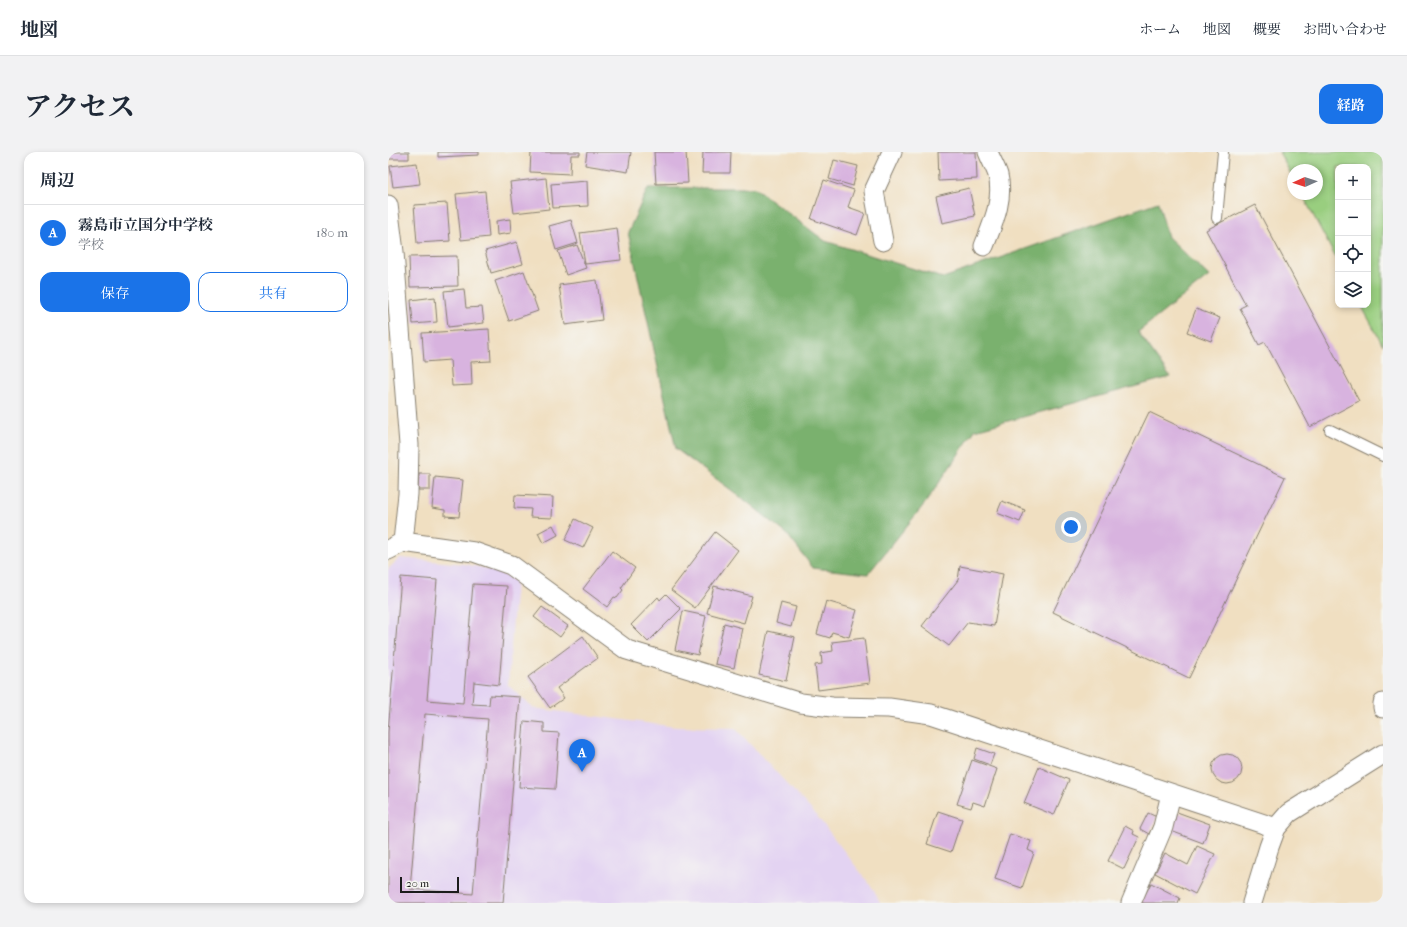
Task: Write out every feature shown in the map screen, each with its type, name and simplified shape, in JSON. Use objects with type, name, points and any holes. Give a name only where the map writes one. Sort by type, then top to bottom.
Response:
[{"type":"street","points":[[883,241],[874,191],[892,152]]},
{"type":"street","points":[[984,246],[1000,196],[998,175],[988,152]]},
{"type":"street","points":[[388,205],[394,252],[409,445],[408,494],[396,546],[474,552],[511,565],[627,650],[801,703],[832,707],[888,708],[931,714],[1276,828]]},
{"type":"street","points":[[1383,703],[1383,708]]},
{"type":"street","points":[[1252,903],[1276,828],[1289,813],[1383,754]]},
{"type":"street","points":[[1131,903],[1164,827],[1171,794]]},
{"type":"lane","points":[[1217,218],[1222,152]]},
{"type":"lane","points":[[1330,430],[1383,456]]},
{"type":"shaded area","points":[[400,558],[464,564],[495,570],[516,581],[508,685],[533,708],[676,727],[735,728],[817,816],[874,890],[880,903],[388,903],[388,569]]},
{"type":"green space","points":[[1279,152],[1383,152],[1383,345],[1363,308],[1371,308],[1371,164],[1335,164],[1335,256],[1305,200],[1323,200],[1323,164],[1287,164],[1287,167]]},
{"type":"green space","points":[[648,188],[755,188],[825,241],[943,278],[1158,202],[1168,237],[1209,276],[1138,332],[1170,377],[975,430],[926,502],[868,574],[813,568],[787,534],[746,501],[676,449],[628,232]]},
{"type":"building","points":[[388,152],[409,152],[409,159],[388,159]]},
{"type":"building","points":[[438,152],[479,152],[479,155],[438,157]]},
{"type":"building","points":[[531,152],[580,152],[580,155],[571,155],[570,174],[530,172]]},
{"type":"building","points":[[587,152],[631,152],[628,172],[585,165]]},
{"type":"building","points":[[654,152],[686,152],[688,183],[656,184]]},
{"type":"building","points":[[703,152],[731,152],[730,173],[702,173]]},
{"type":"building","points":[[938,152],[976,152],[977,179],[939,181]]},
{"type":"building","points":[[834,160],[858,166],[853,186],[829,179]]},
{"type":"building","points":[[417,163],[420,184],[393,187],[390,166]]},
{"type":"building","points":[[546,178],[549,209],[514,213],[510,182]]},
{"type":"building","points":[[824,180],[854,190],[848,207],[865,213],[857,235],[811,219]]},
{"type":"building","points":[[587,181],[588,206],[553,208],[551,184]]},
{"type":"building","points":[[969,188],[975,216],[942,223],[936,196]]},
{"type":"building","points":[[485,191],[489,237],[461,240],[456,194]]},
{"type":"building","points":[[447,203],[450,241],[417,243],[414,205]]},
{"type":"building","points":[[1255,205],[1359,401],[1310,427],[1265,342],[1259,345],[1240,308],[1246,305],[1206,230]]},
{"type":"building","points":[[510,219],[511,233],[497,235],[496,221]]},
{"type":"building","points":[[571,220],[578,243],[556,250],[549,226]]},
{"type":"building","points":[[617,228],[621,260],[585,264],[580,233]]},
{"type":"building","points":[[517,242],[523,264],[491,273],[485,251]]},
{"type":"building","points":[[577,245],[586,268],[566,275],[558,251]]},
{"type":"building","points":[[457,256],[458,286],[410,287],[409,257]]},
{"type":"building","points":[[524,271],[538,311],[509,321],[495,281]]},
{"type":"building","points":[[597,280],[602,320],[565,325],[559,285]]},
{"type":"building","points":[[464,289],[466,308],[482,307],[484,323],[448,327],[444,291]]},
{"type":"building","points":[[435,297],[437,322],[413,324],[411,300]]},
{"type":"building","points":[[1196,309],[1220,318],[1211,341],[1187,332]]},
{"type":"building","points":[[489,329],[491,361],[471,362],[472,385],[452,386],[450,360],[424,362],[422,333]]},
{"type":"building","points":[[1149,412],[1285,477],[1189,678],[1053,612]]},
{"type":"building","points":[[419,474],[430,474],[430,490],[418,490]]},
{"type":"building","points":[[435,477],[463,480],[459,517],[445,516],[445,510],[432,508]]},
{"type":"building","points":[[515,495],[553,497],[552,518],[530,517],[531,509],[514,508]]},
{"type":"building","points":[[1002,501],[1025,510],[1020,522],[997,513]]},
{"type":"building","points":[[575,519],[593,528],[583,548],[565,540]]},
{"type":"building","points":[[553,525],[558,535],[543,543],[538,533]]},
{"type":"building","points":[[715,532],[738,550],[695,608],[671,590]]},
{"type":"building","points":[[612,551],[635,568],[621,588],[623,590],[617,598],[614,597],[607,607],[583,589]]},
{"type":"building","points":[[960,566],[1003,574],[994,626],[968,622],[949,646],[922,626],[958,580]]},
{"type":"building","points":[[401,577],[437,580],[427,700],[463,703],[473,584],[507,586],[499,685],[474,682],[472,704],[489,705],[490,695],[520,697],[503,903],[388,903],[388,732]],"holes":[[[425,714],[488,719],[473,894],[410,889]]]},
{"type":"building","points":[[714,586],[752,596],[744,623],[707,613]]},
{"type":"building","points":[[666,594],[681,609],[648,642],[631,625],[658,597],[660,600]]},
{"type":"building","points":[[826,601],[857,610],[849,637],[832,632],[830,638],[817,634]]},
{"type":"building","points":[[781,603],[796,607],[791,627],[776,623]]},
{"type":"building","points":[[542,607],[568,626],[560,637],[534,617]]},
{"type":"building","points":[[683,611],[706,616],[698,655],[675,650]]},
{"type":"building","points":[[724,623],[742,628],[734,668],[715,664]]},
{"type":"building","points":[[768,631],[795,637],[786,681],[759,675]]},
{"type":"building","points":[[583,636],[598,658],[557,688],[564,698],[550,708],[528,677]]},
{"type":"building","points":[[864,638],[870,683],[818,690],[815,665],[822,664],[821,653],[833,651],[832,642]]},
{"type":"building","points":[[524,721],[544,723],[544,732],[559,733],[555,789],[519,787]]},
{"type":"building","points":[[977,748],[994,754],[990,765],[974,759]]},
{"type":"building","points":[[1227,754],[1238,758],[1242,769],[1238,780],[1227,784],[1216,780],[1212,769],[1216,758]]},
{"type":"building","points":[[972,760],[997,769],[985,806],[973,802],[971,808],[957,804]]},
{"type":"building","points":[[1039,767],[1069,780],[1054,815],[1024,803]]},
{"type":"building","points":[[938,811],[962,819],[951,852],[927,844]]},
{"type":"building","points":[[1177,812],[1210,824],[1203,843],[1171,831]]},
{"type":"building","points":[[1148,813],[1157,817],[1149,834],[1140,829]]},
{"type":"building","points":[[1125,826],[1134,831],[1133,834],[1139,837],[1124,869],[1108,861]]},
{"type":"building","points":[[1010,834],[1031,841],[1028,850],[1034,853],[1022,888],[995,879]]},
{"type":"building","points":[[1197,846],[1215,854],[1195,894],[1155,873],[1165,853],[1188,865]]},
{"type":"building","points":[[1151,883],[1180,898],[1178,903],[1141,903]]},
{"type":"place","name":"霧島市立国分中学校","points":[[582,772]]}]
